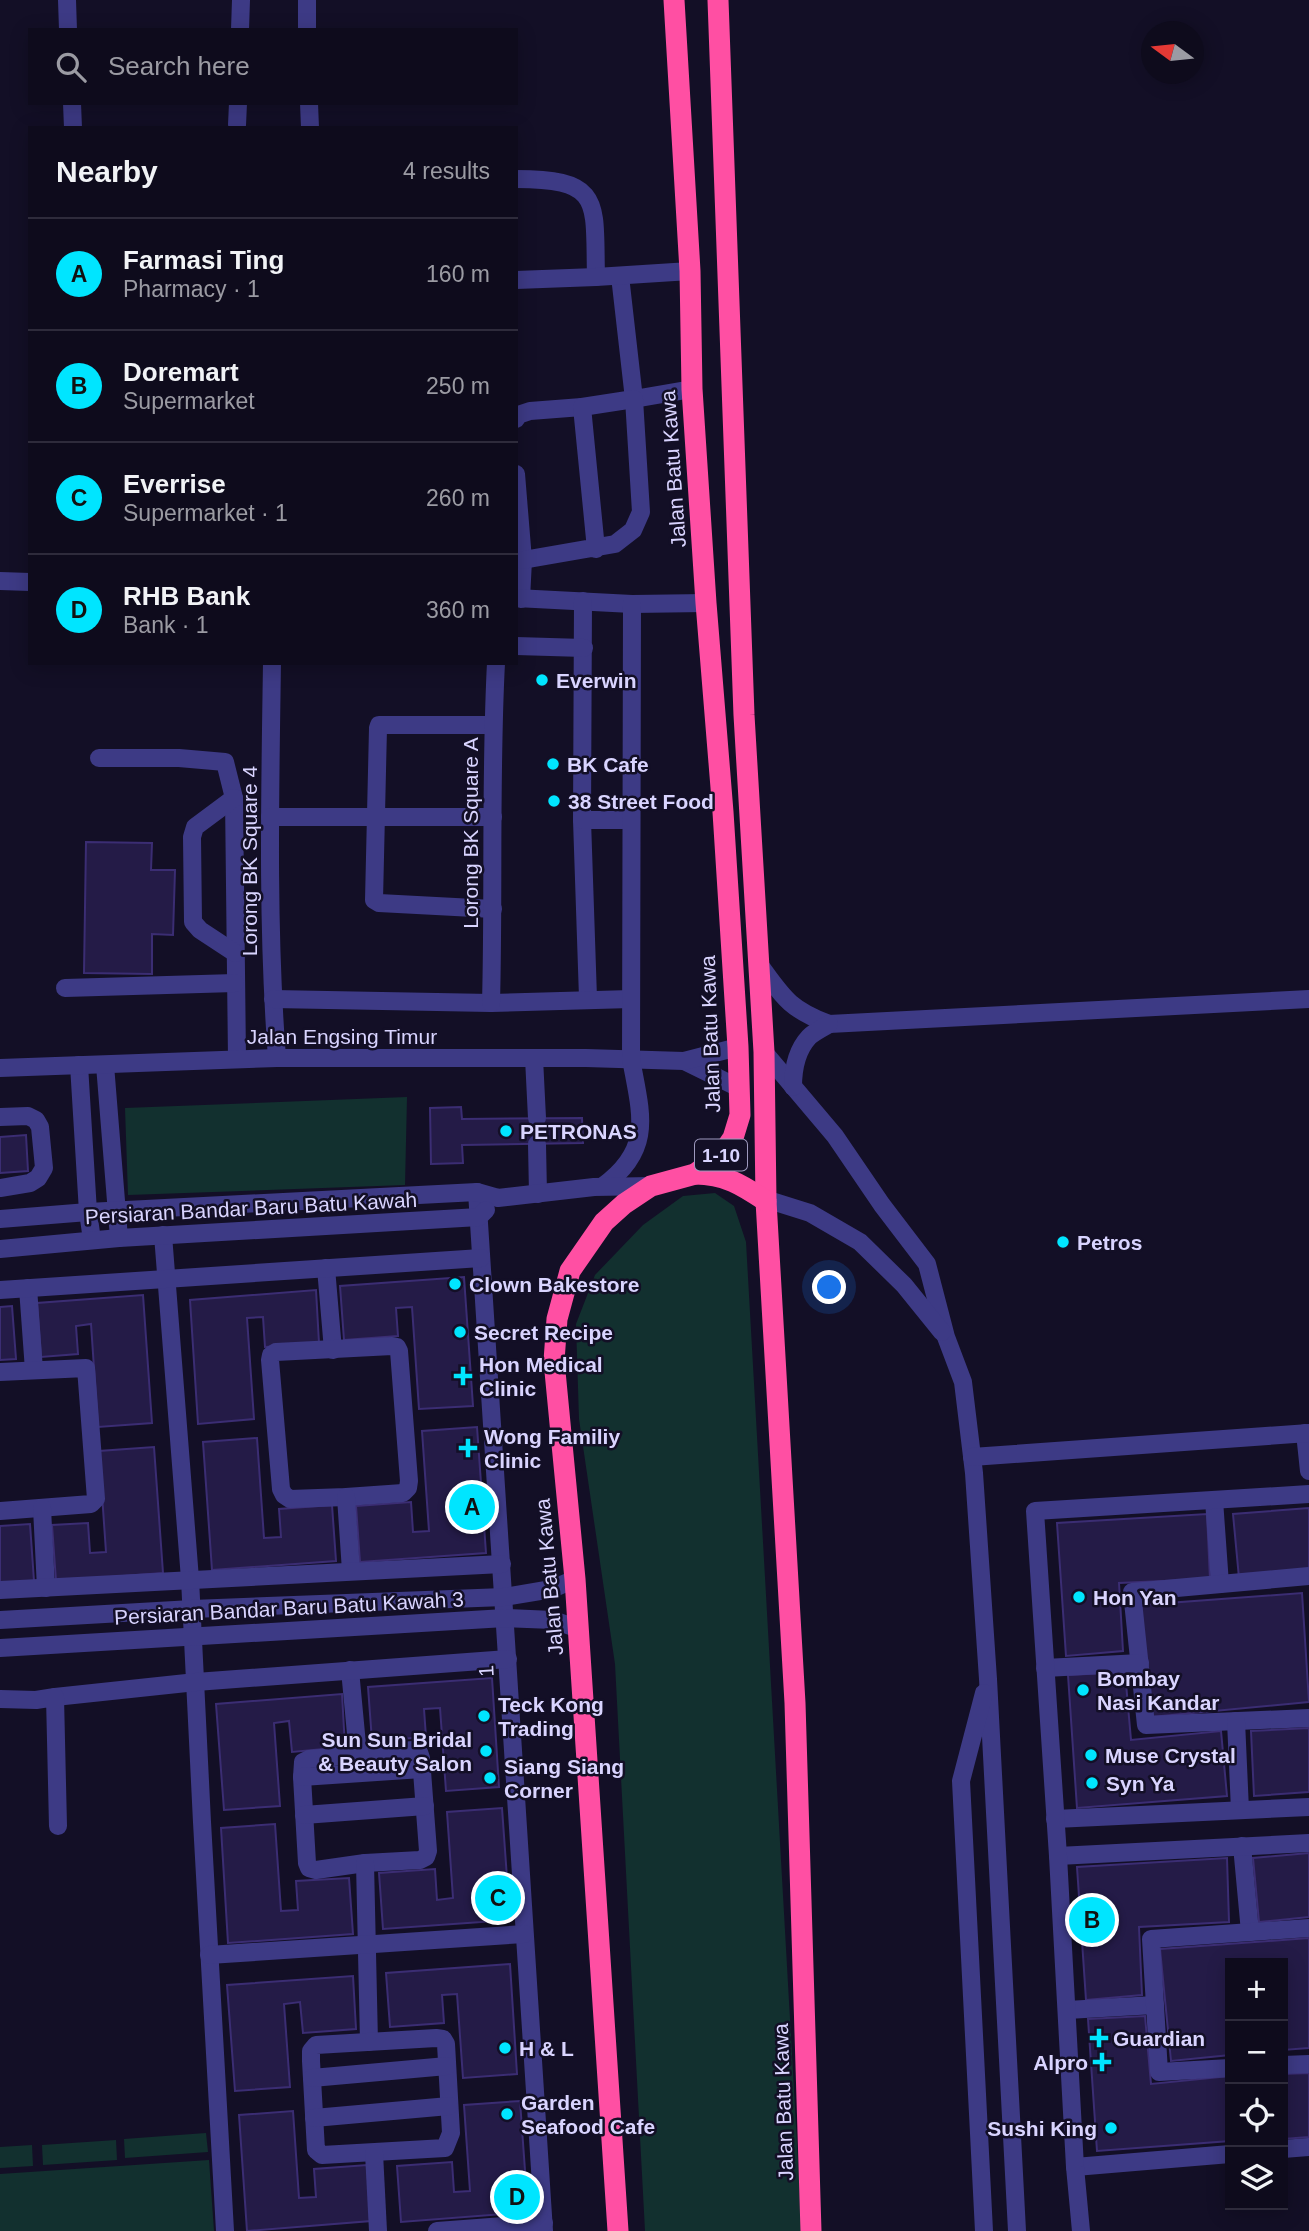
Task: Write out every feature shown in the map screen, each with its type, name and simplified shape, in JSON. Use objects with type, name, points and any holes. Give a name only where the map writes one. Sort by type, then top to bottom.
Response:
[{"type":"highway","name":"Jalan Batu Kawa","points":[[618,2231],[579,1629],[554,1361],[557,1319],[570,1271],[604,1222],[624,1204],[651,1186],[695,1174],[722,1154],[733,1138],[740,1115],[723,812],[692,389],[690,271],[674,0]]},
{"type":"highway","name":"Jalan Batu Kawa","points":[[718,0],[744,715],[764,1052],[766,1201],[795,1703],[811,2231]]},
{"type":"highway","points":[[695,1174],[713,1174],[734,1181],[766,1201]]},
{"type":"street","points":[[66,0],[68,28]]},
{"type":"street","points":[[240,28],[241,0]]},
{"type":"street","points":[[307,0],[307,28]]},
{"type":"street","points":[[72,105],[73,126]]},
{"type":"street","points":[[238,105],[238,126]]},
{"type":"street","points":[[310,105],[310,126]]},
{"type":"street","points":[[518,179],[558,180],[583,191],[591,204],[595,228],[596,278]]},
{"type":"street","points":[[518,280],[596,278],[690,271]]},
{"type":"street","points":[[523,560],[615,544],[633,530],[641,512],[634,400],[620,275]]},
{"type":"street","points":[[518,415],[530,411],[634,400],[692,389]]},
{"type":"street","points":[[582,407],[596,549]]},
{"type":"street","points":[[518,499],[523,560],[518,599],[632,604],[706,603]]},
{"type":"street","points":[[0,581],[28,582]]},
{"type":"street","points":[[583,601],[582,820],[588,999]]},
{"type":"street","points":[[603,1186],[619,1175],[629,1162],[638,1144],[641,1123],[631,1059],[632,604]]},
{"type":"street","points":[[518,646],[584,648]]},
{"type":"street","name":"Lorong BK Square 4","points":[[272,665],[272,999],[277,1058]]},
{"type":"street","name":"Lorong BK Square A","points":[[491,1003],[496,665]]},
{"type":"street","points":[[493,725],[379,725],[373,900],[494,909]]},
{"type":"street","points":[[99,758],[179,758],[225,762],[234,798],[237,1059]]},
{"type":"street","points":[[234,798],[195,827],[192,836],[193,922],[200,930],[235,953]]},
{"type":"street","points":[[270,817],[493,817]]},
{"type":"street","points":[[582,820],[631,820]]},
{"type":"street","points":[[759,964],[782,997],[805,1015],[829,1024],[1309,999]]},
{"type":"street","points":[[65,988],[235,983]]},
{"type":"street","points":[[272,999],[491,1003],[631,999]]},
{"type":"street","points":[[793,1087],[793,1066],[797,1056],[809,1037],[829,1024]]},
{"type":"street","name":"Jalan Engsing Timur","points":[[0,1068],[277,1058],[684,1061],[738,1047]]},
{"type":"street","points":[[764,1052],[835,1136],[927,1264],[946,1337],[963,1382],[972,1457],[988,1679],[1017,2231]]},
{"type":"street","points":[[534,1058],[537,1118]]},
{"type":"street","name":"Jalan Engsing Timur","points":[[684,1061],[739,1088]]},
{"type":"street","points":[[79,1065],[92,1240]]},
{"type":"street","points":[[105,1065],[118,1238]]},
{"type":"street","points":[[0,1117],[29,1116],[36,1120],[40,1127],[44,1168],[38,1178],[30,1183],[9,1188],[18,1218]]},
{"type":"street","points":[[537,1144],[538,1194]]},
{"type":"street","name":"Persiaran Bandar Baru Batu Kawah","points":[[0,1219],[117,1210],[477,1192],[498,1198],[603,1186],[651,1186]]},
{"type":"street","name":"1","points":[[477,1192],[544,2227]]},
{"type":"street","points":[[479,1217],[498,1198]]},
{"type":"street","points":[[766,1201],[810,1213],[860,1242],[904,1285],[946,1337]]},
{"type":"street","name":"Persiaran Bandar Baru Batu Kawah","points":[[0,1249],[118,1238],[479,1217]]},
{"type":"street","points":[[163,1235],[192,1609],[225,2231]]},
{"type":"street","points":[[0,1290],[481,1258]]},
{"type":"street","points":[[326,1268],[333,1350]]},
{"type":"street","points":[[28,1288],[34,1370]]},
{"type":"street","points":[[392,1346],[399,1351],[408,1488],[403,1493],[346,1497],[290,1499],[281,1489],[272,1392],[271,1355],[276,1352],[392,1346]]},
{"type":"street","points":[[0,1372],[82,1367],[88,1371],[96,1499],[91,1504],[0,1511]]},
{"type":"street","points":[[972,1457],[1307,1433],[1309,1471]]},
{"type":"street","points":[[1080,2231],[1035,1511],[1309,1494]]},
{"type":"street","points":[[346,1497],[351,1572]]},
{"type":"street","points":[[1214,1500],[1220,1584]]},
{"type":"street","points":[[42,1508],[46,1588]]},
{"type":"street","points":[[0,1590],[502,1564]]},
{"type":"street","points":[[1309,1576],[1132,1592],[1146,1725],[1309,1718]]},
{"type":"street","name":"Persiaran Bandar Baru Batu Kawah 3","points":[[0,1620],[192,1609],[504,1597],[552,1589],[575,1579]]},
{"type":"street","name":"Persiaran Bandar Baru Batu Kawah 3","points":[[0,1648],[505,1618],[553,1620],[579,1629]]},
{"type":"street","points":[[0,1699],[36,1700],[196,1682],[508,1659]]},
{"type":"street","points":[[1045,1668],[1140,1663]]},
{"type":"street","points":[[351,1670],[358,1755]]},
{"type":"street","points":[[985,2231],[961,1781],[988,1679]]},
{"type":"street","points":[[55,1697],[58,1826]]},
{"type":"street","points":[[1236,1721],[1240,1810]]},
{"type":"street","points":[[413,1750],[419,1752],[422,1769],[428,1851],[426,1857],[421,1860],[365,1863],[316,1870],[309,1868],[303,1762],[309,1759],[413,1750]]},
{"type":"street","points":[[302,1777],[422,1769]]},
{"type":"street","points":[[304,1815],[425,1806]]},
{"type":"street","points":[[1055,1819],[1309,1807]]},
{"type":"street","points":[[1058,1856],[1309,1843]]},
{"type":"street","points":[[1242,1846],[1250,1932]]},
{"type":"street","points":[[365,1863],[369,2042]]},
{"type":"street","points":[[1225,2068],[1159,2072],[1151,1939],[1309,1928]]},
{"type":"street","points":[[209,1955],[524,1934]]},
{"type":"street","points":[[1066,2010],[1155,2005]]},
{"type":"street","points":[[443,2039],[446,2044],[447,2066],[451,2133],[444,2148],[322,2155],[316,2150],[311,2050],[316,2045],[443,2039]]},
{"type":"street","points":[[1288,2065],[1309,2064]]},
{"type":"street","points":[[312,2078],[447,2066]]},
{"type":"street","points":[[314,2118],[449,2106]]},
{"type":"street","points":[[1288,2149],[1309,2147]]},
{"type":"street","points":[[374,2153],[378,2231]]},
{"type":"street","points":[[1075,2167],[1225,2154]]},
{"type":"street","points":[[437,2231],[544,2227]]},
{"type":"green space","points":[[407,1097],[405,1185],[128,1195],[125,1108]]},
{"type":"green space","points":[[715,1193],[734,1206],[746,1242],[802,2231],[645,2231],[615,1664],[579,1419],[576,1324],[595,1275],[643,1225],[683,1196]]},
{"type":"green space","points":[[206,2133],[208,2152],[125,2158],[124,2139]]},
{"type":"green space","points":[[116,2140],[117,2160],[43,2165],[42,2145]]},
{"type":"green space","points":[[32,2145],[33,2166],[0,2168],[0,2147]]},
{"type":"green space","points":[[209,2160],[214,2231],[0,2231],[0,2174]]},
{"type":"building","points":[[86,842],[152,843],[151,870],[175,870],[173,935],[152,934],[152,974],[84,973]]},
{"type":"building","name":"PETRONAS","points":[[461,1107],[462,1119],[582,1118],[583,1143],[462,1145],[463,1163],[431,1164],[430,1108]]},
{"type":"building","points":[[26,1135],[28,1171],[0,1173],[0,1137]]},
{"type":"building","points":[[464,1277],[473,1406],[419,1409],[412,1307],[396,1308],[398,1336],[344,1340],[340,1286]]},
{"type":"building","points":[[316,1290],[319,1343],[265,1347],[263,1317],[247,1318],[254,1419],[198,1424],[190,1300]]},
{"type":"building","points":[[143,1295],[152,1423],[98,1427],[91,1324],[76,1326],[78,1354],[41,1357],[37,1303]]},
{"type":"building","points":[[12,1306],[16,1359],[0,1360],[0,1307]]},
{"type":"building","points":[[477,1427],[486,1553],[360,1562],[356,1506],[411,1502],[413,1532],[429,1531],[422,1431]]},
{"type":"building","points":[[257,1438],[264,1538],[281,1537],[279,1509],[332,1505],[336,1561],[212,1570],[203,1442]]},
{"type":"building","points":[[154,1447],[163,1573],[56,1581],[52,1525],[88,1523],[90,1553],[106,1552],[99,1451]]},
{"type":"building","points":[[1309,1508],[1309,1572],[1239,1578],[1233,1514]]},
{"type":"building","points":[[1207,1514],[1210,1579],[1119,1583],[1123,1651],[1066,1656],[1057,1523]]},
{"type":"building","points":[[30,1524],[34,1581],[0,1583],[0,1526]]},
{"type":"building","points":[[1302,1593],[1309,1702],[1151,1717],[1141,1605]]},
{"type":"building","points":[[1125,1672],[1131,1740],[1221,1731],[1227,1796],[1077,1808],[1068,1675]]},
{"type":"building","points":[[492,1678],[499,1787],[446,1791],[440,1708],[424,1709],[426,1737],[372,1741],[368,1687]]},
{"type":"building","points":[[342,1694],[345,1747],[292,1752],[289,1721],[274,1723],[280,1806],[224,1810],[216,1704]]},
{"type":"building","points":[[1309,1728],[1309,1792],[1254,1796],[1251,1731]]},
{"type":"building","points":[[502,1808],[510,1920],[383,1929],[379,1873],[435,1869],[437,1900],[453,1898],[447,1812]]},
{"type":"building","points":[[275,1824],[281,1911],[298,1910],[296,1881],[349,1878],[353,1934],[228,1943],[221,1828]]},
{"type":"building","points":[[1309,1853],[1309,1917],[1259,1922],[1253,1858]]},
{"type":"building","points":[[1227,1858],[1229,1922],[1139,1927],[1142,1995],[1086,2000],[1077,1867]]},
{"type":"building","points":[[1309,1938],[1309,2048],[1288,2050],[1288,1958],[1225,1958],[1225,2056],[1171,2061],[1160,1949]]},
{"type":"building","points":[[510,1964],[517,2074],[463,2078],[457,1994],[442,1995],[444,2023],[390,2027],[386,1973]]},
{"type":"building","points":[[353,1976],[356,2029],[303,2033],[300,2002],[284,2004],[290,2087],[235,2091],[227,1985]]},
{"type":"building","points":[[1145,2016],[1151,2084],[1225,2077],[1225,2141],[1097,2151],[1088,2019]]},
{"type":"building","points":[[1309,2073],[1309,2137],[1288,2139],[1288,2074]]},
{"type":"building","points":[[520,2101],[528,2212],[401,2222],[397,2166],[452,2162],[454,2192],[470,2191],[464,2105]]},
{"type":"building","points":[[293,2111],[299,2198],[316,2197],[314,2169],[367,2165],[371,2221],[247,2231],[239,2115]]},
{"type":"place","name":"Everwin","points":[[542,680]]},
{"type":"place","name":"BK Cafe","points":[[553,764]]},
{"type":"place","name":"38 Street Food","points":[[554,801]]},
{"type":"place","name":"PETRONAS","points":[[506,1131]]},
{"type":"place","name":"Petros","points":[[1063,1242]]},
{"type":"place","name":"Clown Bakestore","points":[[455,1284]]},
{"type":"place","name":"Secret Recipe","points":[[460,1332]]},
{"type":"place","name":"Hon Medical Clinic","points":[[463,1376]]},
{"type":"place","name":"Wong Familiy Clinic","points":[[468,1448]]},
{"type":"place","name":"Farmasi Ting","points":[[472,1507]]},
{"type":"place","name":"Hon Yan","points":[[1079,1597]]},
{"type":"place","name":"Bombay Nasi Kandar","points":[[1083,1690]]},
{"type":"place","name":"Teck Kong Trading","points":[[484,1716]]},
{"type":"place","name":"Sun Sun Bridal & Beauty Salon","points":[[486,1751]]},
{"type":"place","name":"Muse Crystal","points":[[1091,1755]]},
{"type":"place","name":"Siang Siang Corner","points":[[490,1778]]},
{"type":"place","name":"Syn Ya","points":[[1092,1783]]},
{"type":"place","name":"Everrise","points":[[498,1898]]},
{"type":"place","name":"Doremart","points":[[1092,1920]]},
{"type":"place","name":"Guardian","points":[[1099,2038]]},
{"type":"place","name":"H & L","points":[[505,2048]]},
{"type":"place","name":"Alpro","points":[[1102,2062]]},
{"type":"place","name":"Garden Seafood Cafe","points":[[507,2114]]},
{"type":"place","name":"Sushi King","points":[[1111,2128]]},
{"type":"place","name":"RHB Bank","points":[[517,2197]]}]
